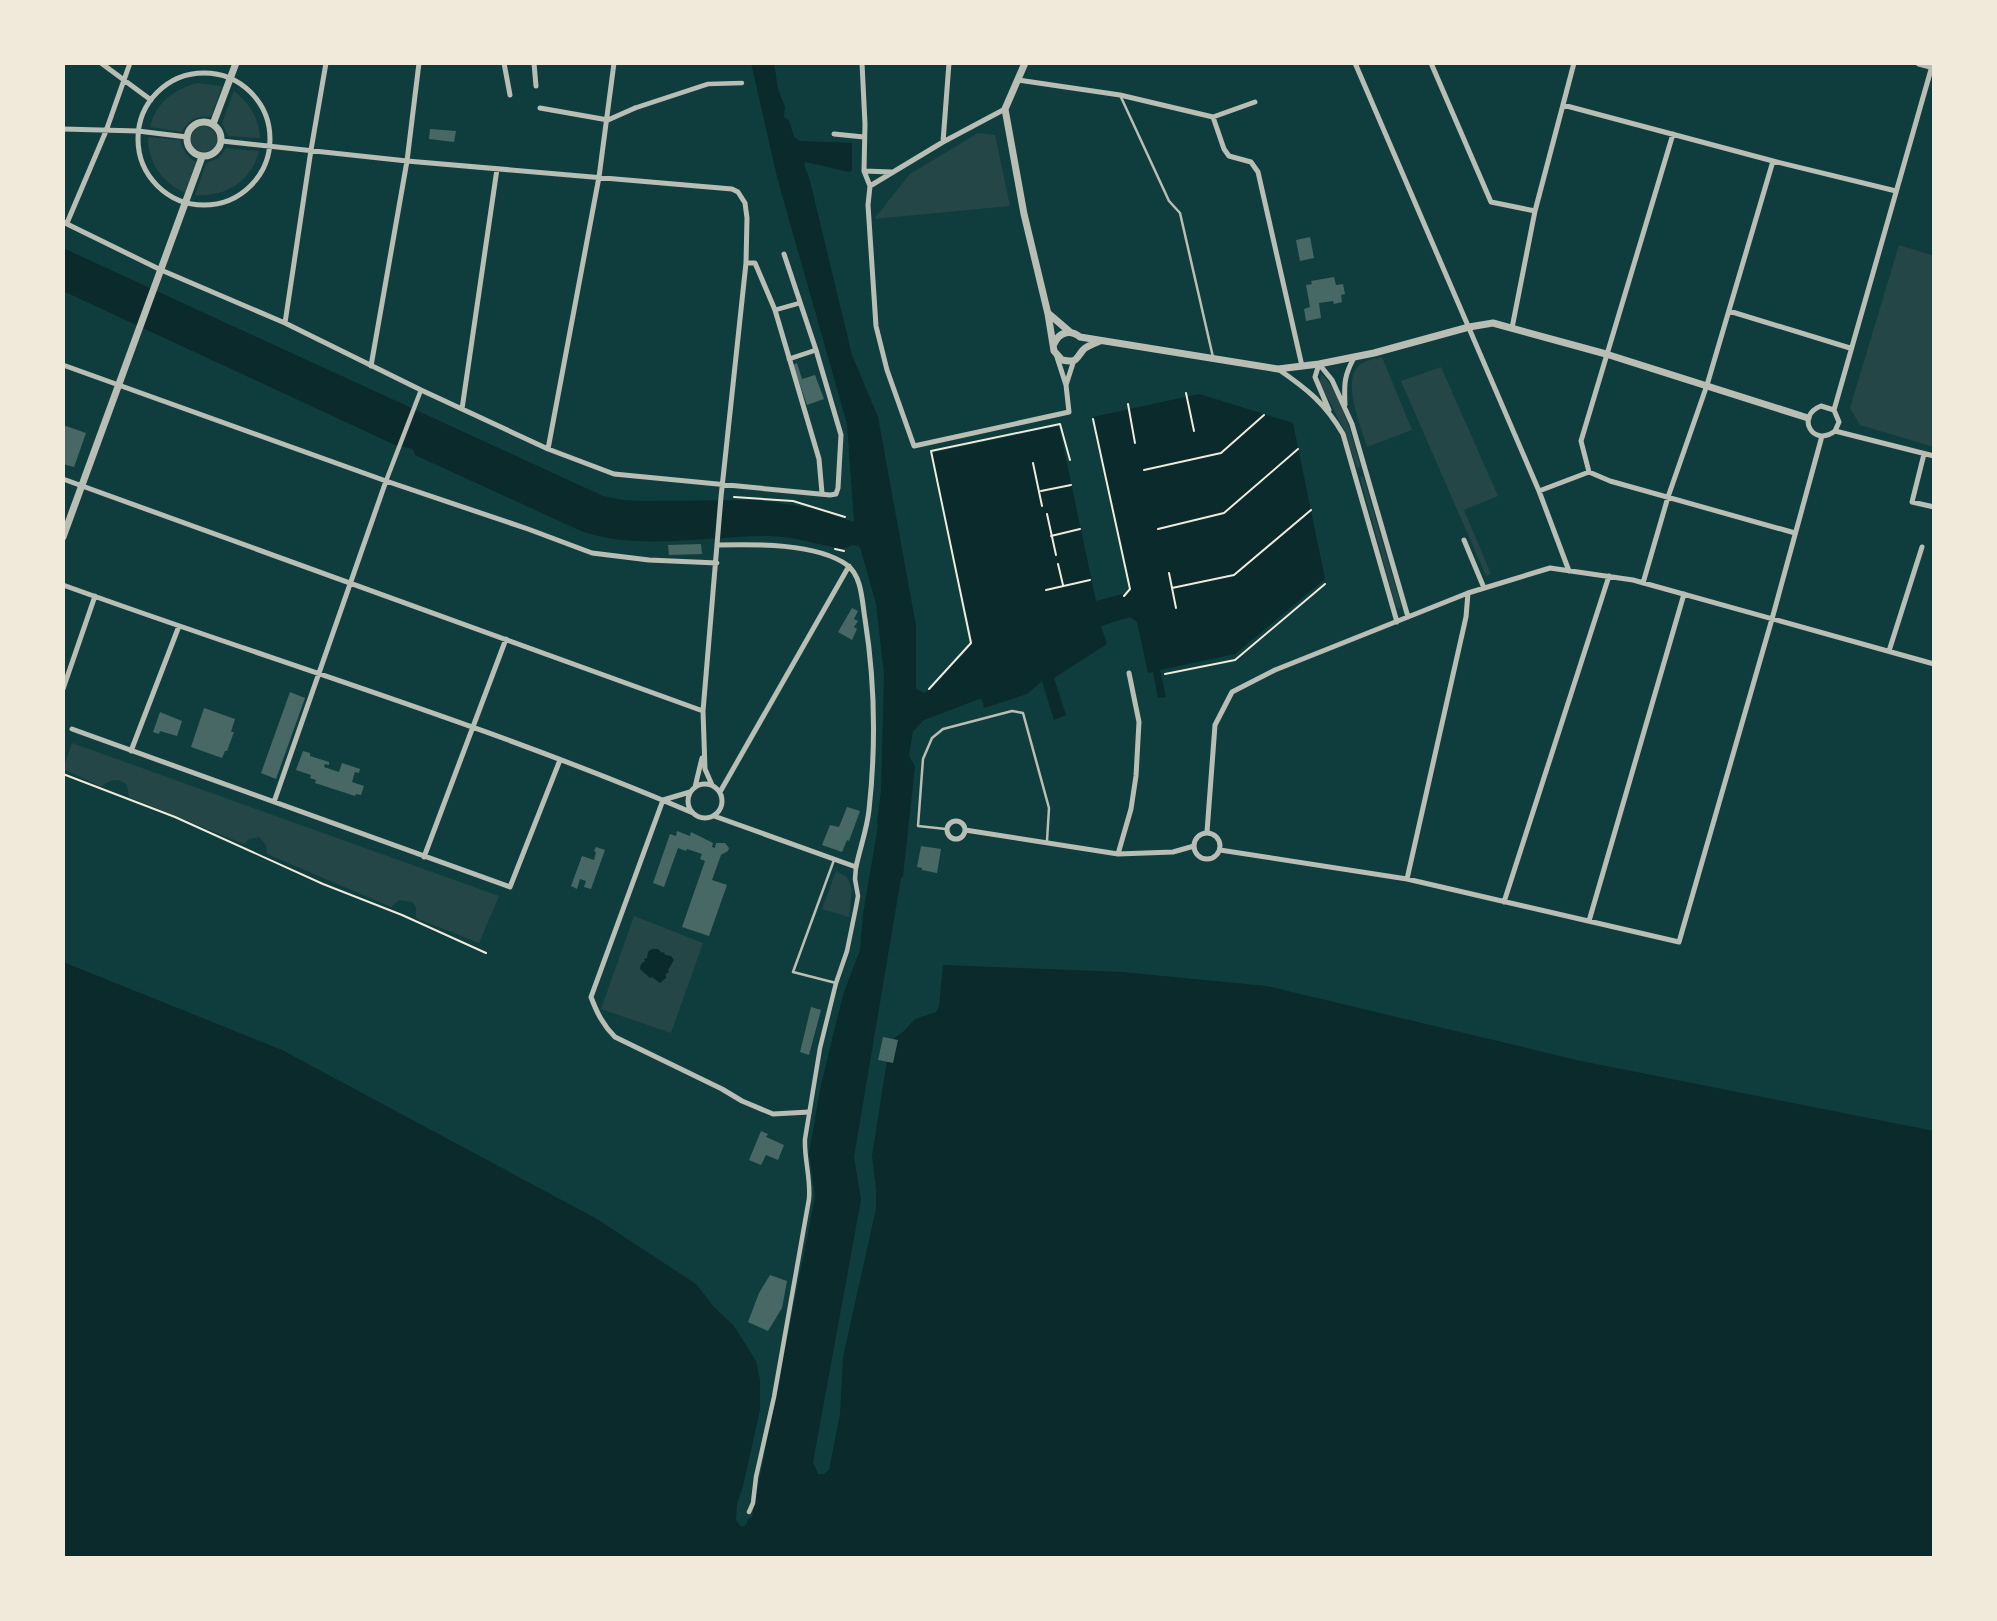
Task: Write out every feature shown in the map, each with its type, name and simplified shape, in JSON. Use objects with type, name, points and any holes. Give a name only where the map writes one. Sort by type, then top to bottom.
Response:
[{"type":"street","points":[[101,63],[151,100]]},
{"type":"street","points":[[130,63],[106,131],[65,222],[159,274],[285,323],[420,394],[462,409],[548,449],[614,474],[836,494],[841,435],[785,254]]},
{"type":"street","points":[[213,124],[236,63]]},
{"type":"street","points":[[285,323],[326,63]]},
{"type":"street","points":[[371,366],[407,161],[419,63]]},
{"type":"street","points":[[504,63],[510,95]]},
{"type":"street","points":[[534,63],[536,86]]},
{"type":"street","points":[[548,449],[599,177],[614,63]]},
{"type":"street","points":[[862,63],[864,172],[870,186],[868,205],[876,326],[887,370],[914,446],[1069,412],[1066,385],[1056,354],[1024,214],[1005,108],[1025,63]]},
{"type":"street","points":[[943,142],[949,63]]},
{"type":"street","points":[[1355,63],[1539,491],[1569,571]]},
{"type":"street","points":[[1431,63],[1491,202],[1535,211]]},
{"type":"street","points":[[1512,328],[1535,211],[1574,63]]},
{"type":"street","points":[[1834,410],[1933,67],[1919,63]]},
{"type":"street","points":[[206,73],[231,79],[253,94],[263,110],[269,128],[269,146],[265,162],[258,176],[234,198],[211,204],[186,203],[169,195],[155,183],[144,168],[138,131],[142,115],[151,100],[175,80],[206,73]]},
{"type":"street","points":[[1018,80],[1120,95],[1213,117],[1255,102]]},
{"type":"street","points":[[540,108],[608,120],[635,108],[708,84],[742,83]]},
{"type":"street","points":[[1563,105],[1896,191]]},
{"type":"street","points":[[870,186],[1005,108]]},
{"type":"street","points":[[1213,117],[1229,156],[1251,162],[1258,172],[1302,366]]},
{"type":"street","points":[[202,122],[213,124],[220,131],[222,141],[215,153],[202,157],[192,152],[187,137],[192,127],[202,122]]},
{"type":"street","points":[[63,128],[138,131],[187,137]]},
{"type":"street","points":[[834,134],[864,136]]},
{"type":"street","points":[[1589,472],[1581,441],[1672,134]]},
{"type":"street","points":[[222,141],[407,161],[732,189],[738,192],[745,203],[747,218],[746,263],[721,497],[704,711],[705,772],[722,797],[721,808],[714,816]]},
{"type":"street","points":[[63,537],[202,157]]},
{"type":"street","points":[[1643,583],[1668,497],[1707,385],[1773,160]]},
{"type":"street","points":[[462,409],[498,169]]},
{"type":"street","points":[[864,172],[891,172]]},
{"type":"street","points":[[746,263],[755,263],[775,310],[819,459],[822,493]]},
{"type":"street","points":[[775,310],[800,303]]},
{"type":"street","points":[[1729,311],[1850,348]]},
{"type":"street","points":[[1048,314],[1080,337],[1278,369],[1319,364],[1493,323],[1606,354],[1808,418]]},
{"type":"street","points":[[1054,344],[1059,336],[1070,332]]},
{"type":"street","points":[[1056,354],[1066,361],[1080,356],[1083,348],[1080,337]]},
{"type":"street","points":[[1083,348],[1100,341]]},
{"type":"street","points":[[789,359],[816,350]]},
{"type":"street","points":[[1345,408],[1346,372],[1355,356]]},
{"type":"street","points":[[1066,385],[1074,360]]},
{"type":"street","points":[[1319,364],[1332,380],[1345,408],[1408,617]]},
{"type":"street","points":[[1319,364],[1315,377],[1343,434],[1396,622]]},
{"type":"street","points":[[63,365],[592,553],[649,561],[717,563]]},
{"type":"street","points":[[1278,369],[1302,386],[1330,412]]},
{"type":"street","points":[[274,802],[386,481],[420,394]]},
{"type":"street","points":[[1821,406],[1834,410],[1839,422],[1835,431],[1822,436],[1812,432],[1808,418],[1813,410],[1821,406]]},
{"type":"street","points":[[1835,431],[1934,456]]},
{"type":"street","points":[[1220,850],[1408,880],[1679,942],[1822,436]]},
{"type":"street","points":[[1924,454],[1912,502],[1934,507]]},
{"type":"street","points":[[1354,474],[1365,471]]},
{"type":"street","points":[[1539,491],[1589,472],[1610,481],[1796,533]]},
{"type":"street","points":[[63,479],[704,711]]},
{"type":"street","points":[[1464,540],[1484,588]]},
{"type":"street","points":[[717,545],[764,544],[823,553],[849,566],[858,582],[863,604],[873,684],[873,767],[869,813],[856,867],[858,896],[847,951],[820,1048],[804,1153],[809,1199],[774,1397],[749,1512]]},
{"type":"street","points":[[1889,651],[1922,547]]},
{"type":"street","points":[[720,792],[849,566]]},
{"type":"street","points":[[1208,832],[1215,725],[1232,692],[1275,670],[1468,593],[1550,568],[1643,583],[1934,664]]},
{"type":"street","points":[[1504,902],[1609,576]]},
{"type":"street","points":[[63,584],[560,760],[703,818],[714,816],[856,867]]},
{"type":"street","points":[[1408,880],[1463,630],[1468,593]]},
{"type":"street","points":[[1589,920],[1684,594]]},
{"type":"street","points":[[63,689],[95,596]]},
{"type":"street","points":[[131,751],[179,626]]},
{"type":"street","points":[[424,856],[506,639]]},
{"type":"street","points":[[1118,853],[1131,809],[1136,776],[1139,722],[1129,673]]},
{"type":"street","points":[[72,729],[510,887],[560,760]]},
{"type":"street","points":[[693,813],[688,803],[703,751]]},
{"type":"street","points":[[663,800],[706,784],[712,785]]},
{"type":"street","points":[[663,800],[591,997],[598,1015],[615,1037],[742,1101],[773,1114],[809,1112]]},
{"type":"street","points":[[958,821],[963,824],[965,830],[961,838],[955,839],[947,835],[946,829],[949,823],[958,821]]},
{"type":"street","points":[[965,830],[1118,853],[1173,852],[1194,846]]},
{"type":"street","points":[[1203,833],[1212,833],[1218,838],[1220,850],[1214,857],[1205,859],[1197,854],[1194,846],[1196,838],[1203,833]]},
{"type":"lane","points":[[1120,95],[1169,201],[1180,213],[1213,358]]},
{"type":"lane","points":[[946,829],[919,826],[923,759],[932,738],[943,730],[1012,711],[1023,713],[1030,733],[1049,808],[1047,844]]},
{"type":"lane","points":[[834,860],[793,972],[836,983]]},
{"type":"path","points":[[1186,393],[1194,431]]},
{"type":"path","points":[[1128,404],[1135,443]]},
{"type":"path","points":[[1144,470],[1221,453],[1264,415]]},
{"type":"path","points":[[1093,419],[1130,589],[1124,596]]},
{"type":"path","points":[[929,689],[971,643],[932,451],[1060,424],[1070,460]]},
{"type":"path","points":[[1158,529],[1224,513],[1298,449]]},
{"type":"path","points":[[1033,463],[1042,506]]},
{"type":"path","points":[[1040,492],[1071,485]]},
{"type":"path","points":[[734,497],[793,501],[845,517]]},
{"type":"path","points":[[1172,588],[1234,575],[1311,510]]},
{"type":"path","points":[[1047,514],[1056,555]]},
{"type":"path","points":[[1051,536],[1080,529]]},
{"type":"path","points":[[1058,564],[1063,586]]},
{"type":"path","points":[[1169,573],[1176,608]]},
{"type":"path","points":[[1046,590],[1090,580]]},
{"type":"path","points":[[1165,674],[1235,660],[1325,584]]},
{"type":"path","points":[[63,774],[175,817],[486,953]]},
{"type":"shaded area","points":[[751,63],[774,63],[778,89],[785,107],[784,117],[789,120],[794,137],[800,141],[852,143],[852,170],[849,172],[806,162],[804,164],[852,355],[878,417],[916,626],[916,689],[924,693],[929,690],[973,643],[931,453],[1059,426],[1096,601],[1130,592],[1093,417],[1199,394],[1293,423],[1325,579],[1235,654],[1160,670],[1166,697],[1158,698],[1153,672],[1148,673],[1137,622],[1130,617],[1101,626],[1107,644],[1054,678],[1066,715],[1054,720],[1042,681],[1027,694],[984,708],[982,700],[979,699],[924,720],[913,731],[909,756],[915,766],[903,876],[854,1157],[861,1200],[813,1462],[818,1474],[829,1470],[840,1414],[843,1357],[876,1209],[872,1156],[890,1041],[915,1019],[936,1012],[943,965],[1122,972],[1267,986],[1581,1061],[1934,1131],[1934,1558],[63,1558],[63,962],[282,1050],[597,1219],[696,1284],[734,1326],[756,1361],[760,1380],[760,1410],[737,1504],[736,1520],[741,1527],[752,1517],[815,1197],[809,1153],[820,1090],[844,992],[860,950],[863,914],[878,826],[884,674],[876,604],[860,547],[853,545],[843,549],[778,536],[674,541],[626,540],[581,531],[415,455],[413,449],[395,445],[63,291],[63,248],[603,496],[642,501],[759,500],[811,508],[854,522],[847,424],[778,181]]},
{"type":"shaded area","points":[[197,83],[222,86],[211,117],[194,119],[182,132],[150,127],[161,104],[167,98]]},
{"type":"shaded area","points":[[234,91],[253,112],[260,138],[228,136],[222,123]]},
{"type":"shaded area","points":[[204,126],[213,130],[217,139],[213,148],[204,152],[195,148],[191,139],[195,130]]},
{"type":"shaded area","points":[[978,133],[995,135],[1010,206],[874,219],[910,174]]},
{"type":"shaded area","points":[[148,137],[181,140],[186,153],[196,162],[185,193],[158,171],[151,155]]},
{"type":"shaded area","points":[[226,148],[259,151],[250,171],[236,185],[217,193],[195,195],[206,163],[219,158]]},
{"type":"shaded area","points":[[1899,245],[1934,256],[1934,447],[1860,425],[1850,408]]},
{"type":"shaded area","points":[[1382,357],[1412,430],[1367,447],[1354,403],[1352,380],[1361,364]]},
{"type":"shaded area","points":[[1441,367],[1498,496],[1464,510],[1491,574],[1486,576],[1401,381]]},
{"type":"shaded area","points":[[1321,374],[1328,381],[1340,404],[1361,467],[1357,468],[1345,432],[1320,383]]},
{"type":"shaded area","points":[[1363,476],[1400,609],[1396,607],[1360,477]]},
{"type":"shaded area","points":[[72,743],[499,896],[479,943],[416,918],[416,907],[412,902],[399,900],[391,907],[267,854],[266,845],[259,837],[249,839],[244,844],[129,797],[127,785],[121,781],[111,781],[102,787],[63,769]]},
{"type":"shaded area","points":[[836,871],[847,877],[852,889],[849,917],[822,909]]},
{"type":"shaded area","points":[[634,916],[703,943],[671,1033],[601,1009]]},
{"type":"shaded area","points":[[652,949],[664,952],[674,960],[666,978],[660,983],[640,969]]},
{"type":"building","points":[[430,129],[456,131],[454,142],[429,139]]},
{"type":"building","points":[[1310,237],[1314,258],[1300,261],[1296,240]]},
{"type":"building","points":[[1334,277],[1336,285],[1343,284],[1345,294],[1341,295],[1342,302],[1319,303],[1321,318],[1306,321],[1304,309],[1310,307],[1306,285],[1312,284],[1311,281]]},
{"type":"building","points":[[797,363],[802,379],[815,375],[824,399],[807,405],[793,365]]},
{"type":"building","points":[[63,425],[86,433],[74,467],[63,464]]},
{"type":"building","points":[[701,544],[702,554],[669,555],[668,545]]},
{"type":"building","points":[[852,608],[858,611],[854,619],[858,621],[852,640],[838,632]]},
{"type":"building","points":[[290,692],[305,698],[276,779],[261,773]]},
{"type":"building","points":[[204,708],[235,719],[231,732],[234,732],[222,758],[191,747]]},
{"type":"building","points":[[160,712],[182,721],[177,736],[160,731],[159,734],[153,732]]},
{"type":"building","points":[[303,751],[329,762],[329,765],[325,764],[324,767],[339,772],[342,763],[360,769],[359,773],[355,772],[352,782],[364,786],[361,795],[355,796],[315,783],[316,780],[310,778],[311,775],[296,770]]},
{"type":"building","points":[[847,807],[860,811],[842,852],[822,845],[830,825],[839,827]]},
{"type":"building","points":[[677,831],[690,836],[691,832],[713,843],[712,847],[715,848],[716,843],[725,843],[729,848],[721,855],[712,880],[727,885],[709,936],[682,927],[705,861],[700,859],[702,854],[678,848],[664,887],[653,883],[670,834],[676,836]]},
{"type":"building","points":[[921,846],[941,849],[937,873],[917,867]]},
{"type":"building","points":[[596,847],[605,850],[591,889],[584,887],[586,881],[580,879],[577,889],[571,886],[582,856],[594,860]]},
{"type":"building","points":[[811,1007],[821,1010],[809,1055],[800,1052]]},
{"type":"building","points":[[883,1037],[898,1040],[893,1063],[878,1060]]},
{"type":"building","points":[[761,1131],[768,1134],[766,1137],[784,1145],[778,1160],[766,1155],[761,1165],[749,1160]]},
{"type":"building","points":[[770,1275],[787,1281],[782,1308],[768,1331],[748,1322],[759,1293]]}]
